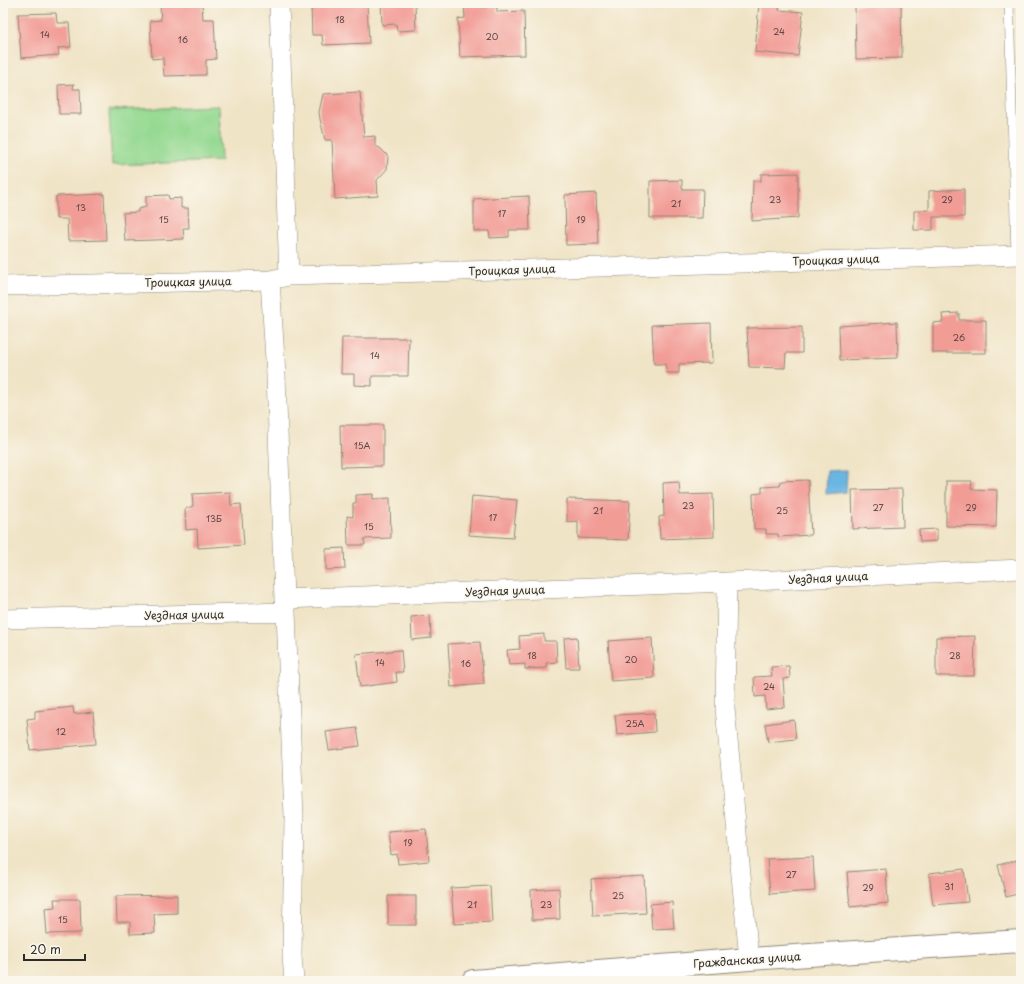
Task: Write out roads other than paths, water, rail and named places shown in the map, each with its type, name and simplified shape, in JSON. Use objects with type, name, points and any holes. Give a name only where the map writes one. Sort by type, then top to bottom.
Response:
[{"type":"street","points":[[279,3],[290,276]]},
{"type":"street","name":"Троицкая улица","points":[[3,286],[270,280],[290,276],[1018,255]]},
{"type":"street","points":[[270,280],[276,375],[294,817],[292,956],[294,981]]},
{"type":"street","name":"Уездная улица","points":[[3,619],[285,606],[727,582],[1021,569]]},
{"type":"street","points":[[727,582],[725,708],[749,959]]},
{"type":"street","name":"Гражданская улица","points":[[473,981],[749,959],[1021,941]]},
{"type":"lane","points":[[1009,3],[1018,255]]},
{"type":"water","points":[[847,470],[846,492],[826,494],[827,471]]}]
